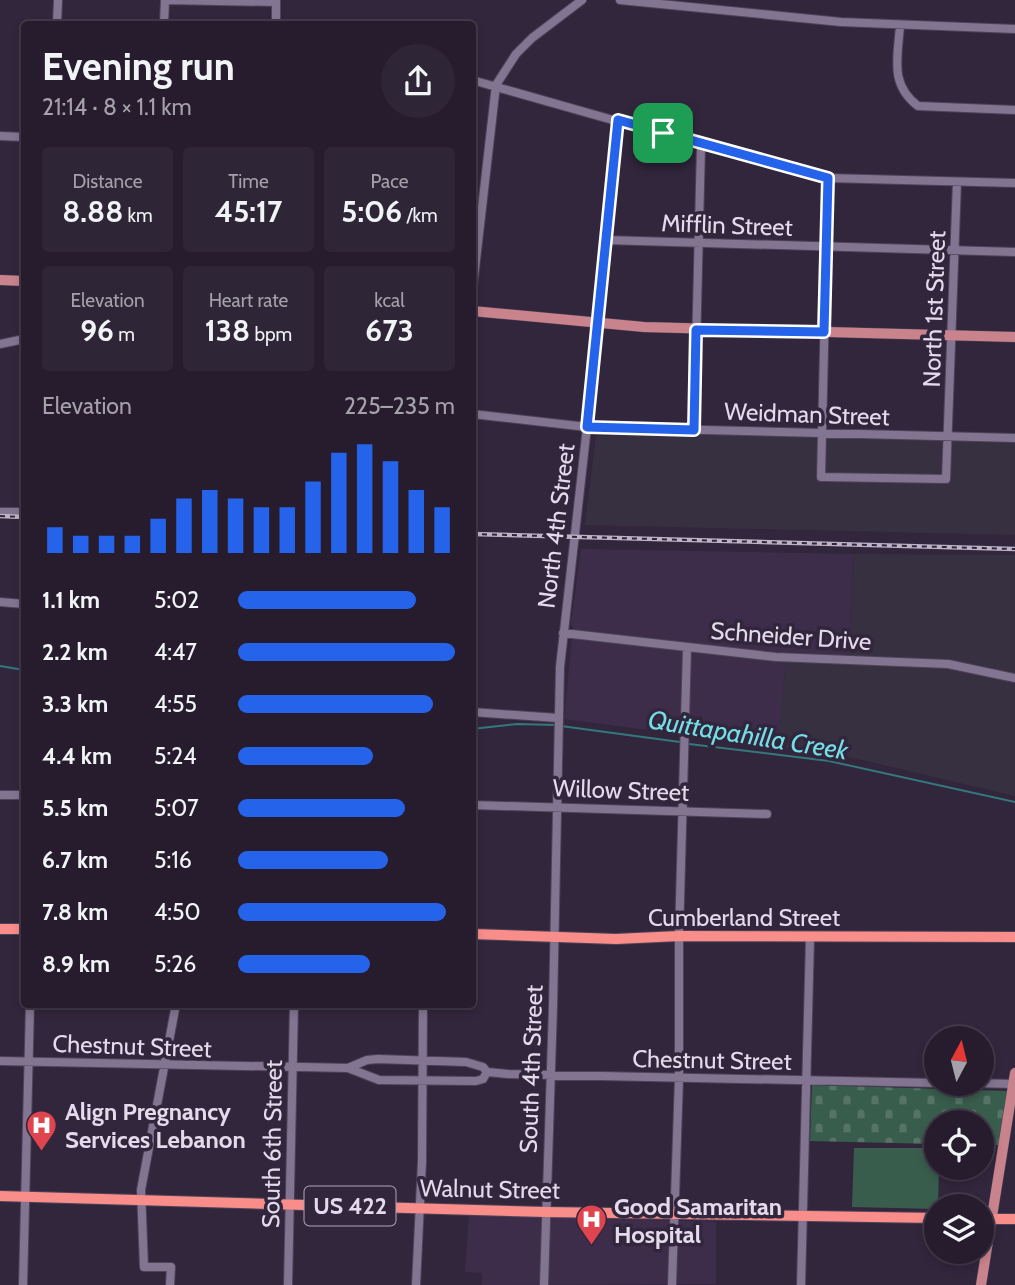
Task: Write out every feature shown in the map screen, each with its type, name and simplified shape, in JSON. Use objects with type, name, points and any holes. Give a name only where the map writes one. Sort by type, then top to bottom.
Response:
[{"type":"highway","points":[[0,929],[21,929]]},
{"type":"highway","name":"Cumberland Street","points":[[476,934],[616,939],[679,936],[1015,937]]},
{"type":"highway","name":"Walnut Street","points":[[0,1196],[547,1212],[924,1218]]},
{"type":"highway","points":[[994,1219],[1015,1219]]},
{"type":"main road","points":[[0,280],[21,281]]},
{"type":"main road","points":[[476,311],[597,324],[696,330],[1015,337]]},
{"type":"main road","points":[[991,1194],[1015,1073]]},
{"type":"main road","points":[[981,1285],[983,1264]]},
{"type":"street","points":[[57,21],[58,0]]},
{"type":"street","points":[[164,21],[165,0],[276,1],[278,21]]},
{"type":"street","points":[[476,260],[496,85],[521,49],[582,0]]},
{"type":"street","points":[[620,0],[900,25],[1015,29]]},
{"type":"street","points":[[900,25],[897,77],[903,92],[918,106],[1015,110]]},
{"type":"street","points":[[476,81],[828,178],[1015,183]]},
{"type":"street","name":"North 4th Street","points":[[553,938],[557,723],[563,633],[618,120]]},
{"type":"street","points":[[0,136],[21,137]]},
{"type":"street","points":[[694,430],[701,145]]},
{"type":"street","points":[[822,433],[828,178]]},
{"type":"street","name":"North 1st Street","points":[[822,433],[821,477],[946,479],[957,182]]},
{"type":"street","name":"Mifflin Street","points":[[606,240],[1015,252]]},
{"type":"street","points":[[0,344],[21,340]]},
{"type":"street","name":"Weidman Street","points":[[476,414],[587,427],[1015,438]]},
{"type":"street","points":[[0,512],[21,512]]},
{"type":"street","points":[[0,602],[21,604]]},
{"type":"street","name":"Schneider Drive","points":[[563,633],[776,657],[948,664],[1015,678]]},
{"type":"street","points":[[672,1285],[679,1078],[679,936],[687,648]]},
{"type":"street","points":[[476,713],[557,723]]},
{"type":"street","points":[[0,795],[21,795]]},
{"type":"street","name":"Willow Street","points":[[476,805],[767,814]]},
{"type":"street","name":"South 4th Street","points":[[544,1285],[553,938]]},
{"type":"street","points":[[801,1285],[810,938]]},
{"type":"street","points":[[23,1285],[30,1008]]},
{"type":"street","points":[[170,1285],[171,1267],[144,1267],[141,1190],[175,1008]]},
{"type":"street","name":"South 6th Street","points":[[288,1285],[294,1008]]},
{"type":"street","points":[[416,1285],[423,1008]]},
{"type":"street","name":"Chestnut Street","points":[[348,1068],[367,1060],[466,1062],[483,1067],[487,1072],[508,1074],[924,1083]]},
{"type":"street","name":"Chestnut Street","points":[[0,1061],[348,1068],[379,1080],[422,1082],[476,1081],[483,1079],[487,1072]]},
{"type":"street","points":[[994,1084],[1014,1084]]},
{"type":"shaded area","points":[[667,433],[1015,443],[1015,535],[585,525],[596,436]]},
{"type":"shaded area","points":[[581,549],[853,554],[849,657],[787,652],[778,747],[564,719],[573,627],[571,623]]},
{"type":"shaded area","points":[[853,554],[1015,555],[1015,796],[862,760],[778,747],[787,652],[849,657]]},
{"type":"shaded area","name":"Good Samaritan Hospital","points":[[469,1215],[716,1222],[716,1284],[482,1285],[482,1273],[465,1272]]},
{"type":"green space","points":[[812,1085],[924,1088],[924,1096],[994,1096],[994,1091],[1007,1091],[999,1145],[994,1145],[994,1110],[924,1110],[924,1144],[810,1141]]},
{"type":"green space","points":[[854,1148],[924,1148],[924,1180],[939,1180],[938,1194],[924,1194],[924,1209],[852,1207]]},
{"type":"waterway","name":"Quittapahilla Creek","points":[[0,666],[21,670]]},
{"type":"waterway","name":"Quittapahilla Creek","points":[[476,729],[517,724],[555,725]]},
{"type":"waterway","name":"Quittapahilla Creek","points":[[561,726],[680,742]]},
{"type":"waterway","name":"Quittapahilla Creek","points":[[689,744],[829,761],[1015,802]]},
{"type":"railway","points":[[0,516],[21,517]]},
{"type":"railway","points":[[476,534],[1015,549]]},
{"type":"place","name":"Align Pregnancy Services Lebanon","points":[[42,1152]]},
{"type":"place","name":"Good Samaritan Hospital","points":[[591,1247]]},
{"type":"route","points":[[618,120],[663,133],[828,178],[824,332],[696,330],[694,430],[587,427],[618,120]]}]
